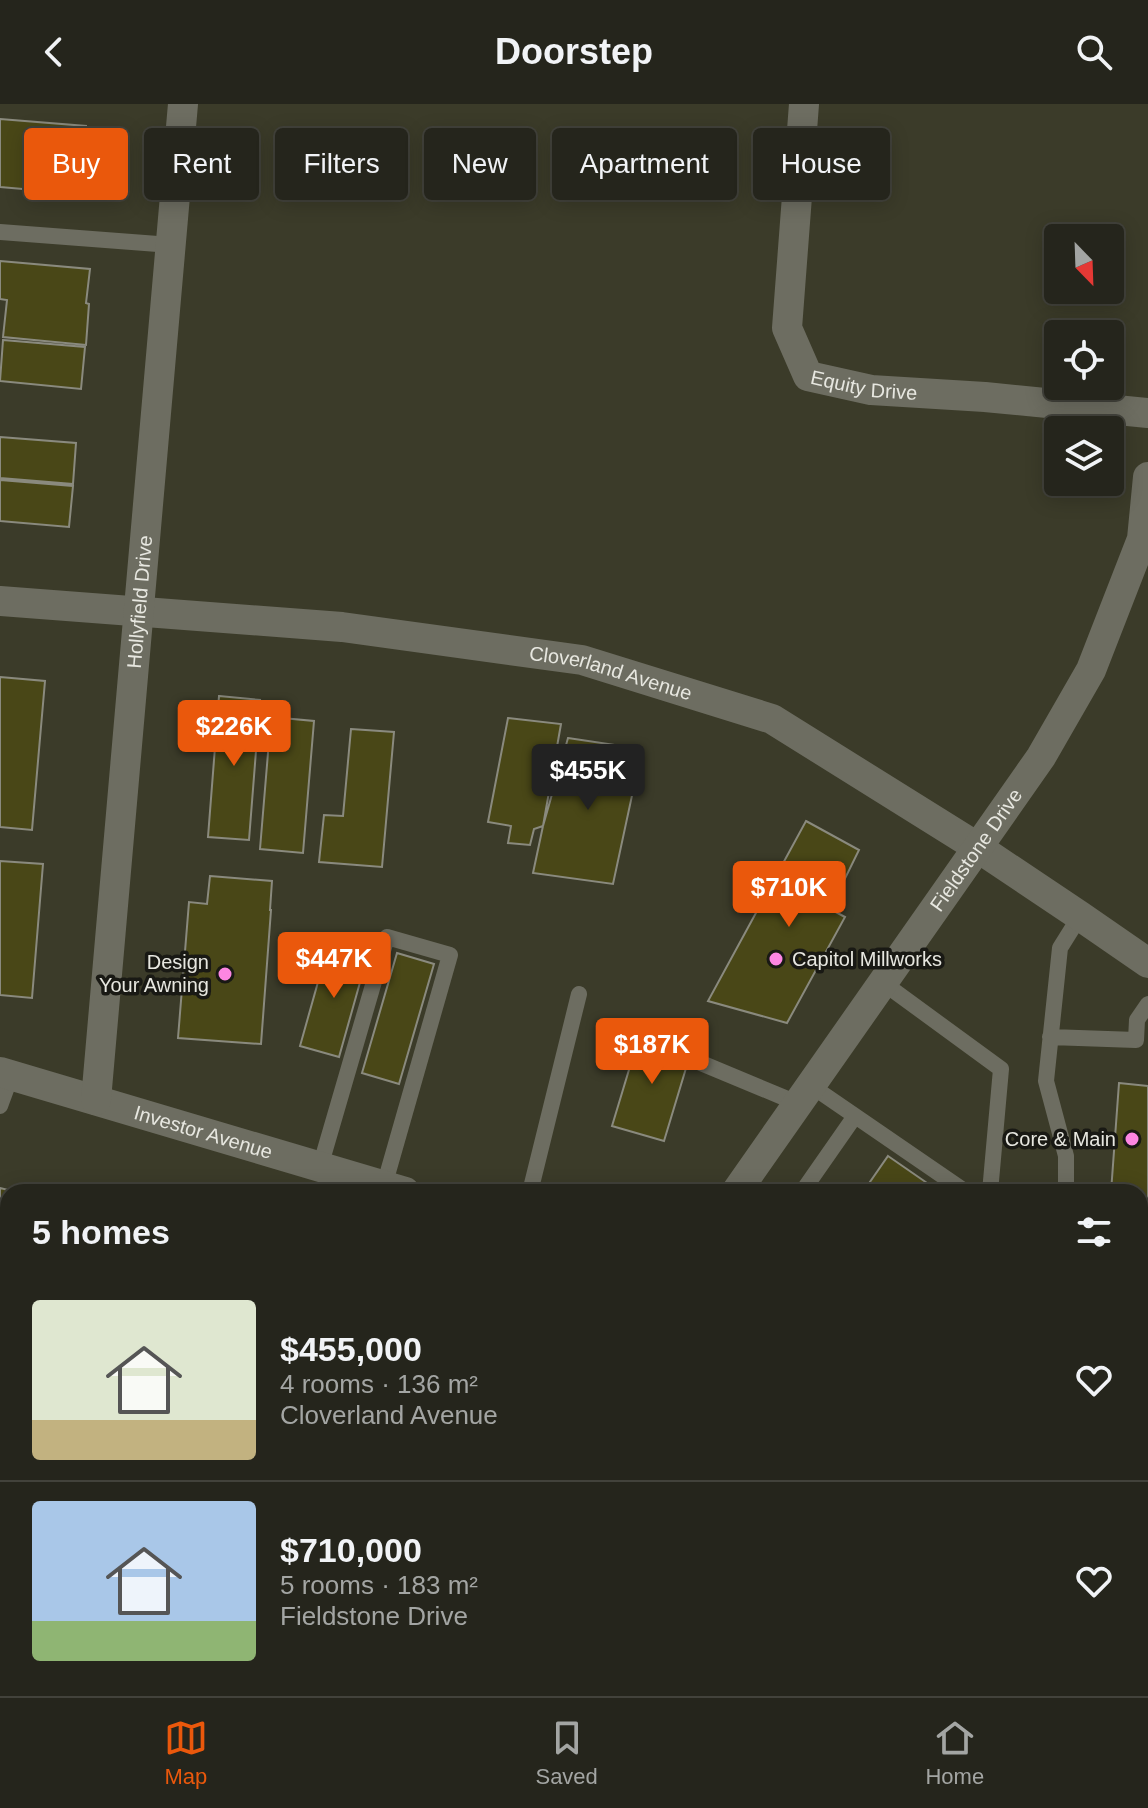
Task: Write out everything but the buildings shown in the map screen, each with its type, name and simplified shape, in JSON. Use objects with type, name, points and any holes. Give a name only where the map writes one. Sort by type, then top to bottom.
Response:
[{"type":"street","name":"Hollyfield Drive","points":[[96,1100],[183,104]]},
{"type":"street","name":"Equity Drive","points":[[804,104],[787,328],[808,376],[871,390],[985,397],[1148,413]]},
{"type":"street","name":"Fieldstone Drive","points":[[742,1184],[1041,757],[1091,670],[1142,539],[1148,477]]},
{"type":"street","name":"Cloverland Avenue","points":[[0,601],[342,627],[582,660],[772,719],[977,847],[1148,963]]},
{"type":"street","name":"Investor Avenue","points":[[6,1074],[377,1184]]},
{"type":"lane","points":[[0,232],[171,245]]},
{"type":"lane","points":[[1066,1184],[1066,1156],[1046,1081],[1060,948],[1080,916]]},
{"type":"lane","points":[[320,1167],[387,937],[450,955],[395,1184]]},
{"type":"lane","points":[[882,982],[1001,1069],[991,1184]]},
{"type":"lane","points":[[532,1184],[579,994]]},
{"type":"lane","points":[[1050,1037],[1136,1040],[1137,1020],[1148,1004]]},
{"type":"lane","points":[[701,1063],[804,1094],[855,1116],[954,1184]]},
{"type":"lane","points":[[0,1106],[6,1074]]},
{"type":"lane","points":[[808,1184],[855,1116]]},
{"type":"shaded area","points":[[0,104],[1148,104],[1148,1184],[0,1184]]},
{"type":"place","name":"Capitol Millworks","points":[[776,959]]},
{"type":"place","name":"Design Your Awning","points":[[225,974]]},
{"type":"place","name":"Core & Main","points":[[1132,1139]]}]
